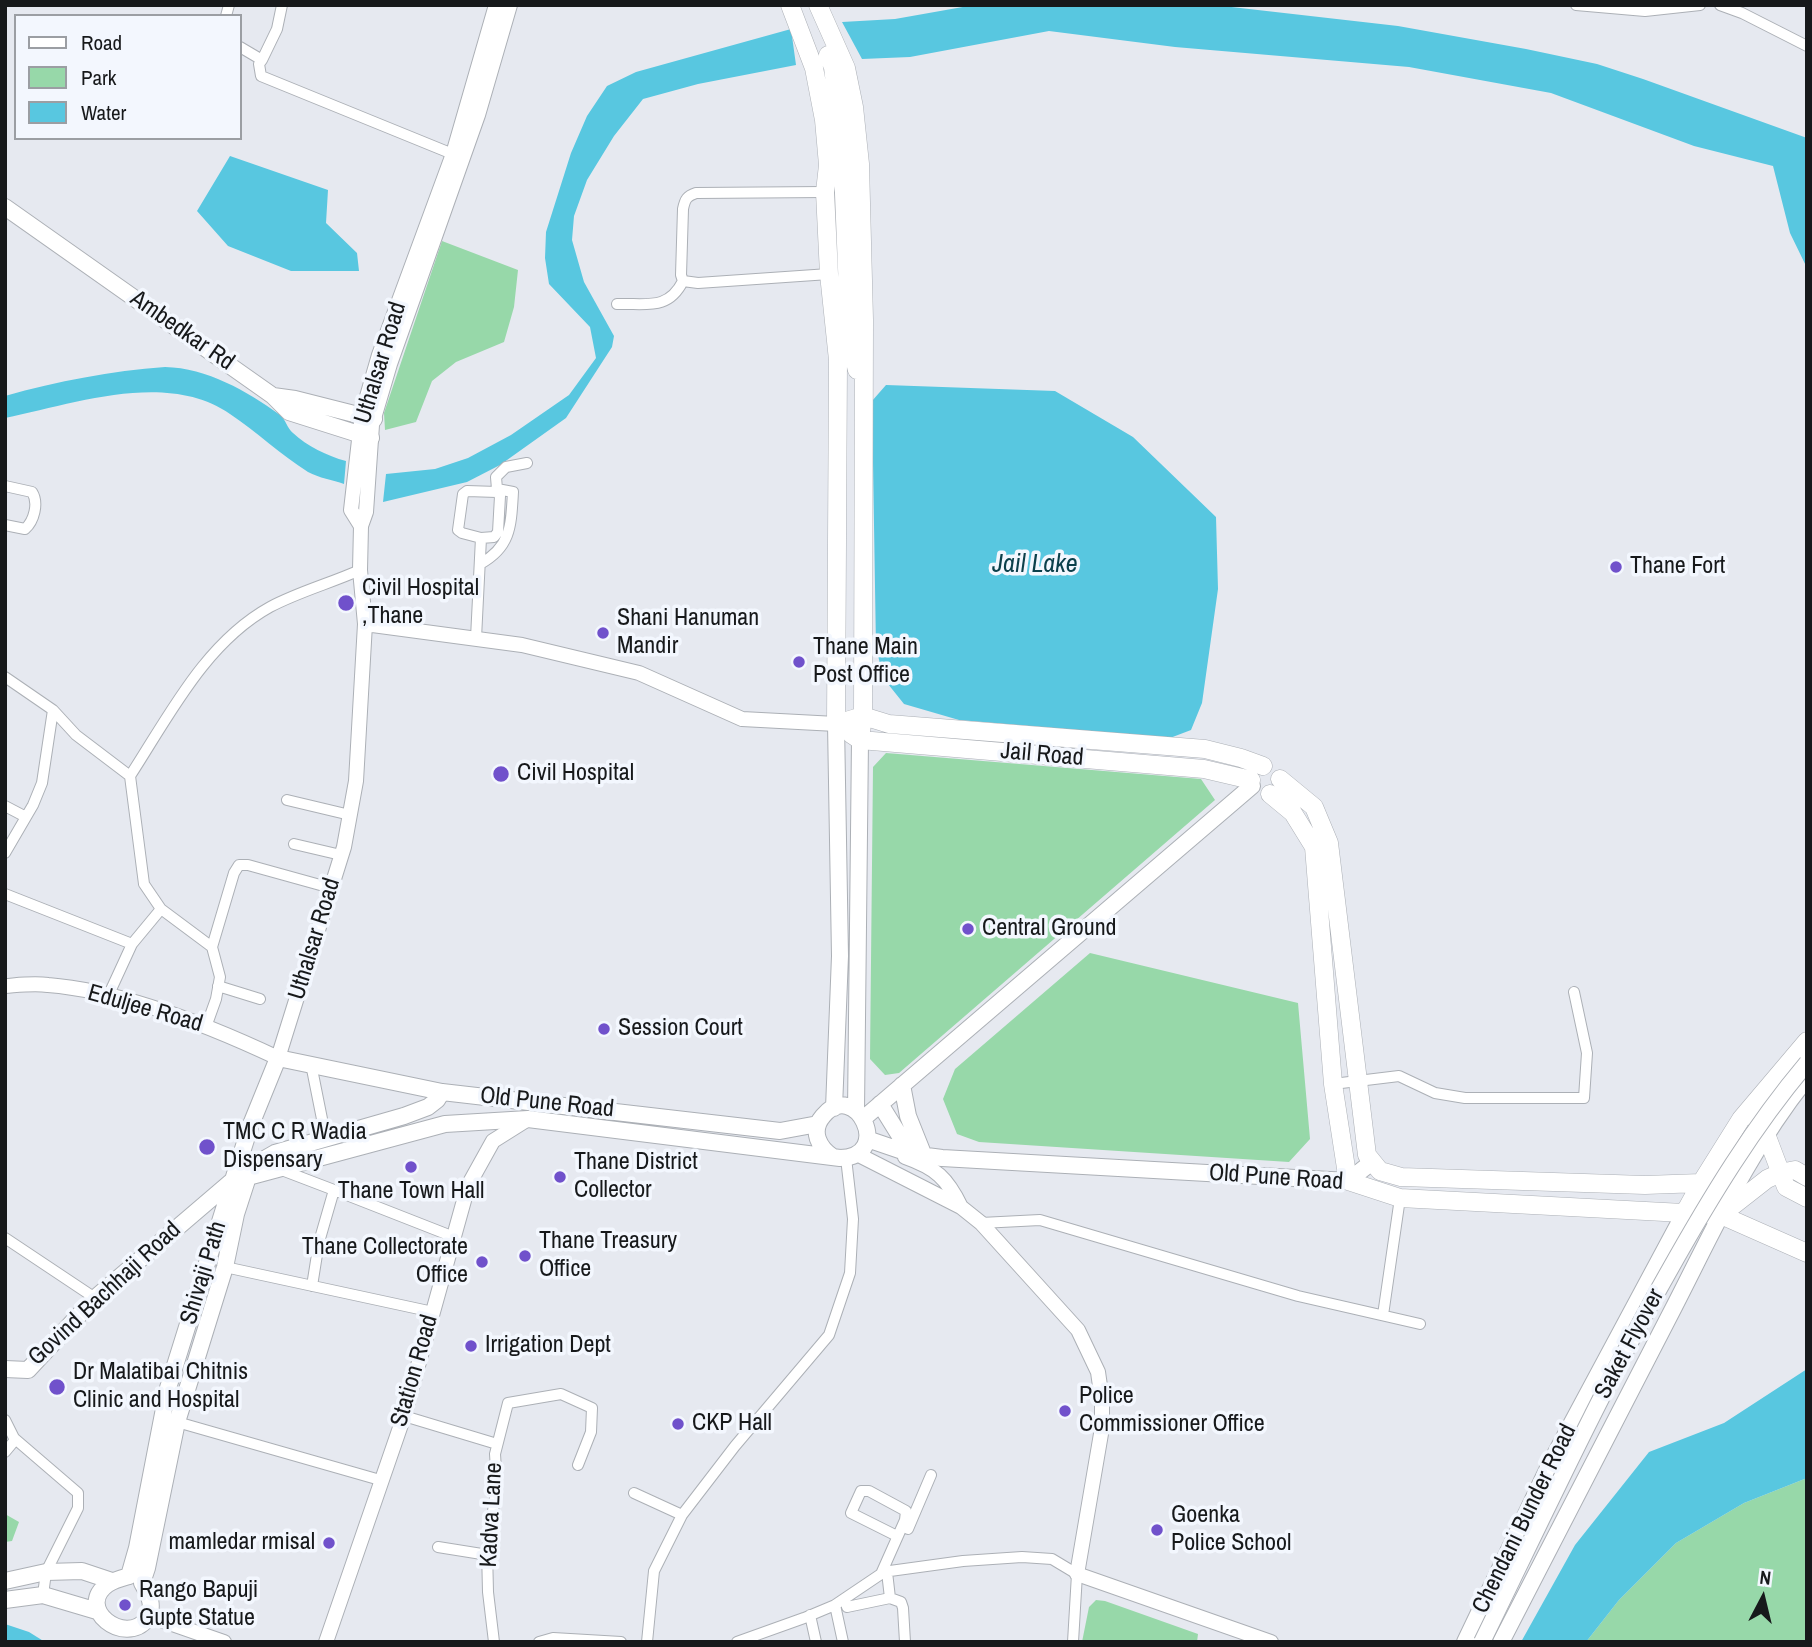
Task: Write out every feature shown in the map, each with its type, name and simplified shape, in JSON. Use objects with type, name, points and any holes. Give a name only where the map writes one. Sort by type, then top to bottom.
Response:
[{"type":"main road","points":[[790,5],[814,68],[824,120],[828,165],[825,192],[829,274],[838,360],[836,724],[840,956],[834,1108]]},
{"type":"main road","points":[[807,5],[833,67],[842,144],[849,342],[859,382],[863,419]]},
{"type":"main road","points":[[818,5],[845,68],[854,107],[860,164],[863,419],[860,1114],[868,1127],[854,1150],[825,1152],[816,1134],[821,1117],[834,1108],[846,1107],[860,1114]]},
{"type":"main road","name":"Ambedkar Rd","points":[[5,207],[273,396],[368,418]]},
{"type":"main road","points":[[273,396],[289,412],[365,436]]},
{"type":"main road","points":[[836,724],[863,716],[889,724],[1205,749],[1255,777],[1261,794],[1275,786]]},
{"type":"main road","name":"Jail Road","points":[[836,724],[860,740],[1204,769],[1255,777]]},
{"type":"main road","points":[[860,1114],[880,1104],[1255,777],[1276,770],[1275,786],[1314,847],[1333,1084],[1348,1181],[1373,1162]]},
{"type":"main road","name":"Old Pune Road","points":[[1275,786],[1314,807],[1329,843],[1367,1155],[1380,1171],[1401,1177],[1645,1185],[1701,1183]]},
{"type":"main road","points":[[1685,1212],[1749,1109],[1807,1041]]},
{"type":"main road","name":"Old Pune Road","points":[[278,1058],[442,1092],[780,1131],[818,1124]]},
{"type":"main road","name":"Shivaji Path","points":[[135,1579],[137,1548],[168,1388],[240,1178],[250,1127],[278,1058]]},
{"type":"main road","name":"Saket Flyover","points":[[1482,1642],[1623,1352],[1711,1198],[1773,1103],[1807,1063]]},
{"type":"main road","points":[[1501,1642],[1721,1215],[1766,1134],[1807,1079]]},
{"type":"main road","points":[[902,1085],[917,1155]]},
{"type":"main road","name":"Govind Bachhaji Road","points":[[5,1369],[27,1370],[95,1298],[261,1161],[275,1153],[428,1107],[442,1092]]},
{"type":"main road","points":[[880,1104],[917,1155]]},
{"type":"main road","points":[[1749,1109],[1766,1134],[1786,1187],[1807,1198]]},
{"type":"main road","name":"Old Pune Road","points":[[240,1178],[446,1124],[528,1119],[917,1155],[941,1166],[1348,1181],[1400,1198],[1721,1215],[1807,1253]]},
{"type":"main road","points":[[1721,1215],[1767,1179],[1780,1173],[1795,1170],[1807,1177]]},
{"type":"main road","points":[[5,1581],[46,1572],[82,1571],[112,1581],[135,1579],[147,1568],[177,1422],[225,1267],[240,1178]]},
{"type":"main road","name":"Chendani Bunder Road","points":[[1465,1642],[1551,1462],[1685,1212]]},
{"type":"main road","points":[[5,1600],[43,1595],[131,1636],[149,1616],[150,1599],[135,1579]]},
{"type":"main road","points":[[102,1623],[99,1594],[112,1581]]},
{"type":"street","points":[[282,5],[277,29],[259,64],[261,76],[458,156]]},
{"type":"street","name":"Uthalsar Road","points":[[278,1058],[341,855],[356,781],[365,624],[360,570],[361,526],[366,512],[365,436],[379,355],[422,255],[458,156],[475,100],[496,5]]},
{"type":"street","points":[[475,100],[510,5]]},
{"type":"street","points":[[1576,5],[1645,8],[1700,5]]},
{"type":"street","points":[[1720,5],[1742,13],[1807,46]]},
{"type":"street","points":[[242,48],[262,60]]},
{"type":"street","points":[[617,304],[667,301],[677,293],[683,281],[682,209],[689,195],[825,192]]},
{"type":"street","points":[[683,281],[698,283],[829,274]]},
{"type":"street","points":[[480,564],[497,554],[507,539],[516,491],[497,489],[496,477],[506,467],[527,463]]},
{"type":"street","points":[[5,486],[32,492],[35,497],[34,512],[25,529],[5,525]]},
{"type":"street","points":[[467,491],[497,492],[500,496],[498,532],[494,537],[481,538],[458,530],[463,494],[467,491]]},
{"type":"street","points":[[476,638],[481,538]]},
{"type":"street","points":[[212,947],[161,909],[144,884],[130,776],[203,665],[249,620],[272,606],[360,570]]},
{"type":"street","points":[[365,624],[522,645],[639,673],[742,719],[836,724]]},
{"type":"street","points":[[5,677],[53,710],[76,734],[130,776]]},
{"type":"street","points":[[5,853],[42,783],[53,710]]},
{"type":"street","points":[[286,800],[350,815]]},
{"type":"street","points":[[5,806],[26,817]]},
{"type":"street","points":[[294,844],[341,855]]},
{"type":"street","points":[[206,1027],[220,977],[212,947],[234,873],[239,865],[248,865],[331,888]]},
{"type":"street","points":[[5,894],[132,944]]},
{"type":"street","points":[[109,994],[132,944],[161,909]]},
{"type":"street","name":"Eduljee Road","points":[[5,986],[47,984],[109,994],[226,1033],[278,1058]]},
{"type":"street","points":[[218,986],[260,999]]},
{"type":"street","points":[[1333,1084],[1399,1076],[1435,1093],[1465,1098],[1584,1098],[1587,1053],[1574,992]]},
{"type":"street","points":[[311,1064],[326,1139]]},
{"type":"street","name":"Station Road","points":[[326,1642],[404,1416],[468,1186],[493,1141],[528,1119]]},
{"type":"street","points":[[854,1150],[941,1166],[961,1207]]},
{"type":"street","points":[[854,1150],[961,1207],[981,1223],[1078,1330],[1098,1372],[1102,1428],[1077,1574],[1073,1642]]},
{"type":"street","points":[[647,1642],[654,1571],[682,1515],[735,1446],[829,1335],[850,1273],[854,1150]]},
{"type":"street","points":[[279,1169],[454,1237]]},
{"type":"street","points":[[312,1286],[319,1242],[334,1190]]},
{"type":"street","points":[[1383,1315],[1400,1198]]},
{"type":"street","points":[[981,1223],[1040,1220],[1298,1296],[1420,1324]]},
{"type":"street","points":[[5,1238],[95,1298]]},
{"type":"street","points":[[225,1267],[433,1312]]},
{"type":"street","points":[[497,1444],[508,1403],[561,1394],[592,1408],[591,1432],[578,1465]]},
{"type":"street","name":"Kadva Lane","points":[[404,1416],[497,1444],[497,1485],[488,1555],[488,1592],[494,1642]]},
{"type":"street","points":[[5,1420],[15,1440],[78,1493],[79,1508],[46,1572],[43,1595]]},
{"type":"street","points":[[177,1422],[380,1480]]},
{"type":"street","points":[[5,1452],[15,1440]]},
{"type":"street","points":[[887,1572],[931,1475]]},
{"type":"street","points":[[890,1598],[887,1572],[906,1511],[869,1490],[860,1491],[851,1513],[897,1536]]},
{"type":"street","points":[[635,1493],[682,1515]]},
{"type":"street","points":[[438,1547],[488,1555]]},
{"type":"street","points":[[737,1642],[835,1605],[887,1572],[1022,1557],[1052,1559],[1077,1574],[1271,1642]]},
{"type":"street","points":[[847,1607],[890,1598],[901,1602],[905,1642]]},
{"type":"street","points":[[835,1605],[843,1642]]},
{"type":"street","points":[[810,1615],[816,1642]]},
{"type":"street","points":[[149,1616],[224,1642]]},
{"type":"street","points":[[539,1642],[553,1638],[621,1642]]},
{"type":"green space","points":[[442,241],[518,270],[514,307],[504,342],[456,362],[432,381],[416,422],[385,430],[384,413]]},
{"type":"green space","name":"Central Ground","points":[[886,753],[1201,779],[1215,800],[899,1073],[885,1075],[870,1059],[873,767]]},
{"type":"green space","points":[[1090,953],[1298,1003],[1310,1139],[1289,1162],[979,1142],[957,1134],[943,1099],[955,1069]]},
{"type":"green space","points":[[1807,1478],[1807,1642],[1586,1642],[1619,1600],[1676,1543],[1744,1503]]},
{"type":"green space","points":[[5,1514],[19,1522],[12,1541],[5,1542]]},
{"type":"green space","points":[[1096,1600],[1198,1634],[1197,1642],[1082,1642],[1089,1607]]},
{"type":"water","points":[[974,5],[1214,5],[1398,26],[1597,64],[1807,138],[1807,268],[1790,233],[1773,166],[1694,146],[1551,93],[1409,67],[1175,47],[1049,31],[910,57],[862,59],[842,22],[895,19]]},
{"type":"water","points":[[791,29],[796,65],[698,84],[643,99],[614,136],[587,180],[574,216],[572,240],[584,282],[614,336],[612,347],[566,418],[500,465],[467,482],[383,502],[386,474],[435,469],[468,458],[511,435],[569,395],[596,358],[590,327],[549,284],[545,258],[546,232],[571,153],[587,116],[607,86],[636,72]]},
{"type":"water","points":[[230,156],[328,190],[326,223],[357,253],[359,271],[291,271],[228,246],[197,211]]},
{"type":"water","points":[[165,367],[211,376],[267,406],[280,415],[291,431],[305,442],[346,461],[344,484],[308,472],[230,414],[205,401],[178,394],[120,394],[5,418],[5,396],[85,377]]},
{"type":"water","name":"Jail Lake","points":[[886,385],[1055,391],[1133,437],[1216,517],[1218,589],[1202,703],[1191,730],[1170,738],[959,720],[904,704],[884,679],[876,648],[872,401]]},
{"type":"water","points":[[1807,1369],[1807,1478],[1744,1503],[1676,1543],[1619,1600],[1586,1642],[1521,1642],[1575,1545],[1649,1452],[1724,1423]]},
{"type":"water","points":[[5,1624],[29,1632],[45,1642],[5,1642]]},
{"type":"place","name":"Thane Fort","points":[[1616,567]]},
{"type":"place","name":"Civil Hospital ,Thane","points":[[346,603]]},
{"type":"place","name":"Shani Hanuman Mandir","points":[[603,633]]},
{"type":"place","name":"Thane Main Post Office","points":[[799,662]]},
{"type":"place","name":"Civil Hospital","points":[[501,774]]},
{"type":"place","name":"Central Ground","points":[[968,929]]},
{"type":"place","name":"Session Court","points":[[604,1029]]},
{"type":"place","name":"TMC C R Wadia Dispensary","points":[[207,1147]]},
{"type":"place","name":"Thane Town Hall","points":[[411,1167]]},
{"type":"place","name":"Thane District Collector","points":[[560,1177]]},
{"type":"place","name":"Thane Treasury Office","points":[[525,1256]]},
{"type":"place","name":"Thane Collectorate Office","points":[[482,1262]]},
{"type":"place","name":"Irrigation Dept","points":[[471,1346]]},
{"type":"place","name":"Dr Malatibai Chitnis Clinic and Hospital","points":[[57,1387]]},
{"type":"place","name":"Police Commissioner Office","points":[[1065,1411]]},
{"type":"place","name":"CKP Hall","points":[[678,1424]]},
{"type":"place","name":"Goenka Police School","points":[[1157,1530]]},
{"type":"place","name":"mamledar rmisal","points":[[329,1543]]},
{"type":"place","name":"Rango Bapuji Gupte Statue","points":[[125,1605]]}]
